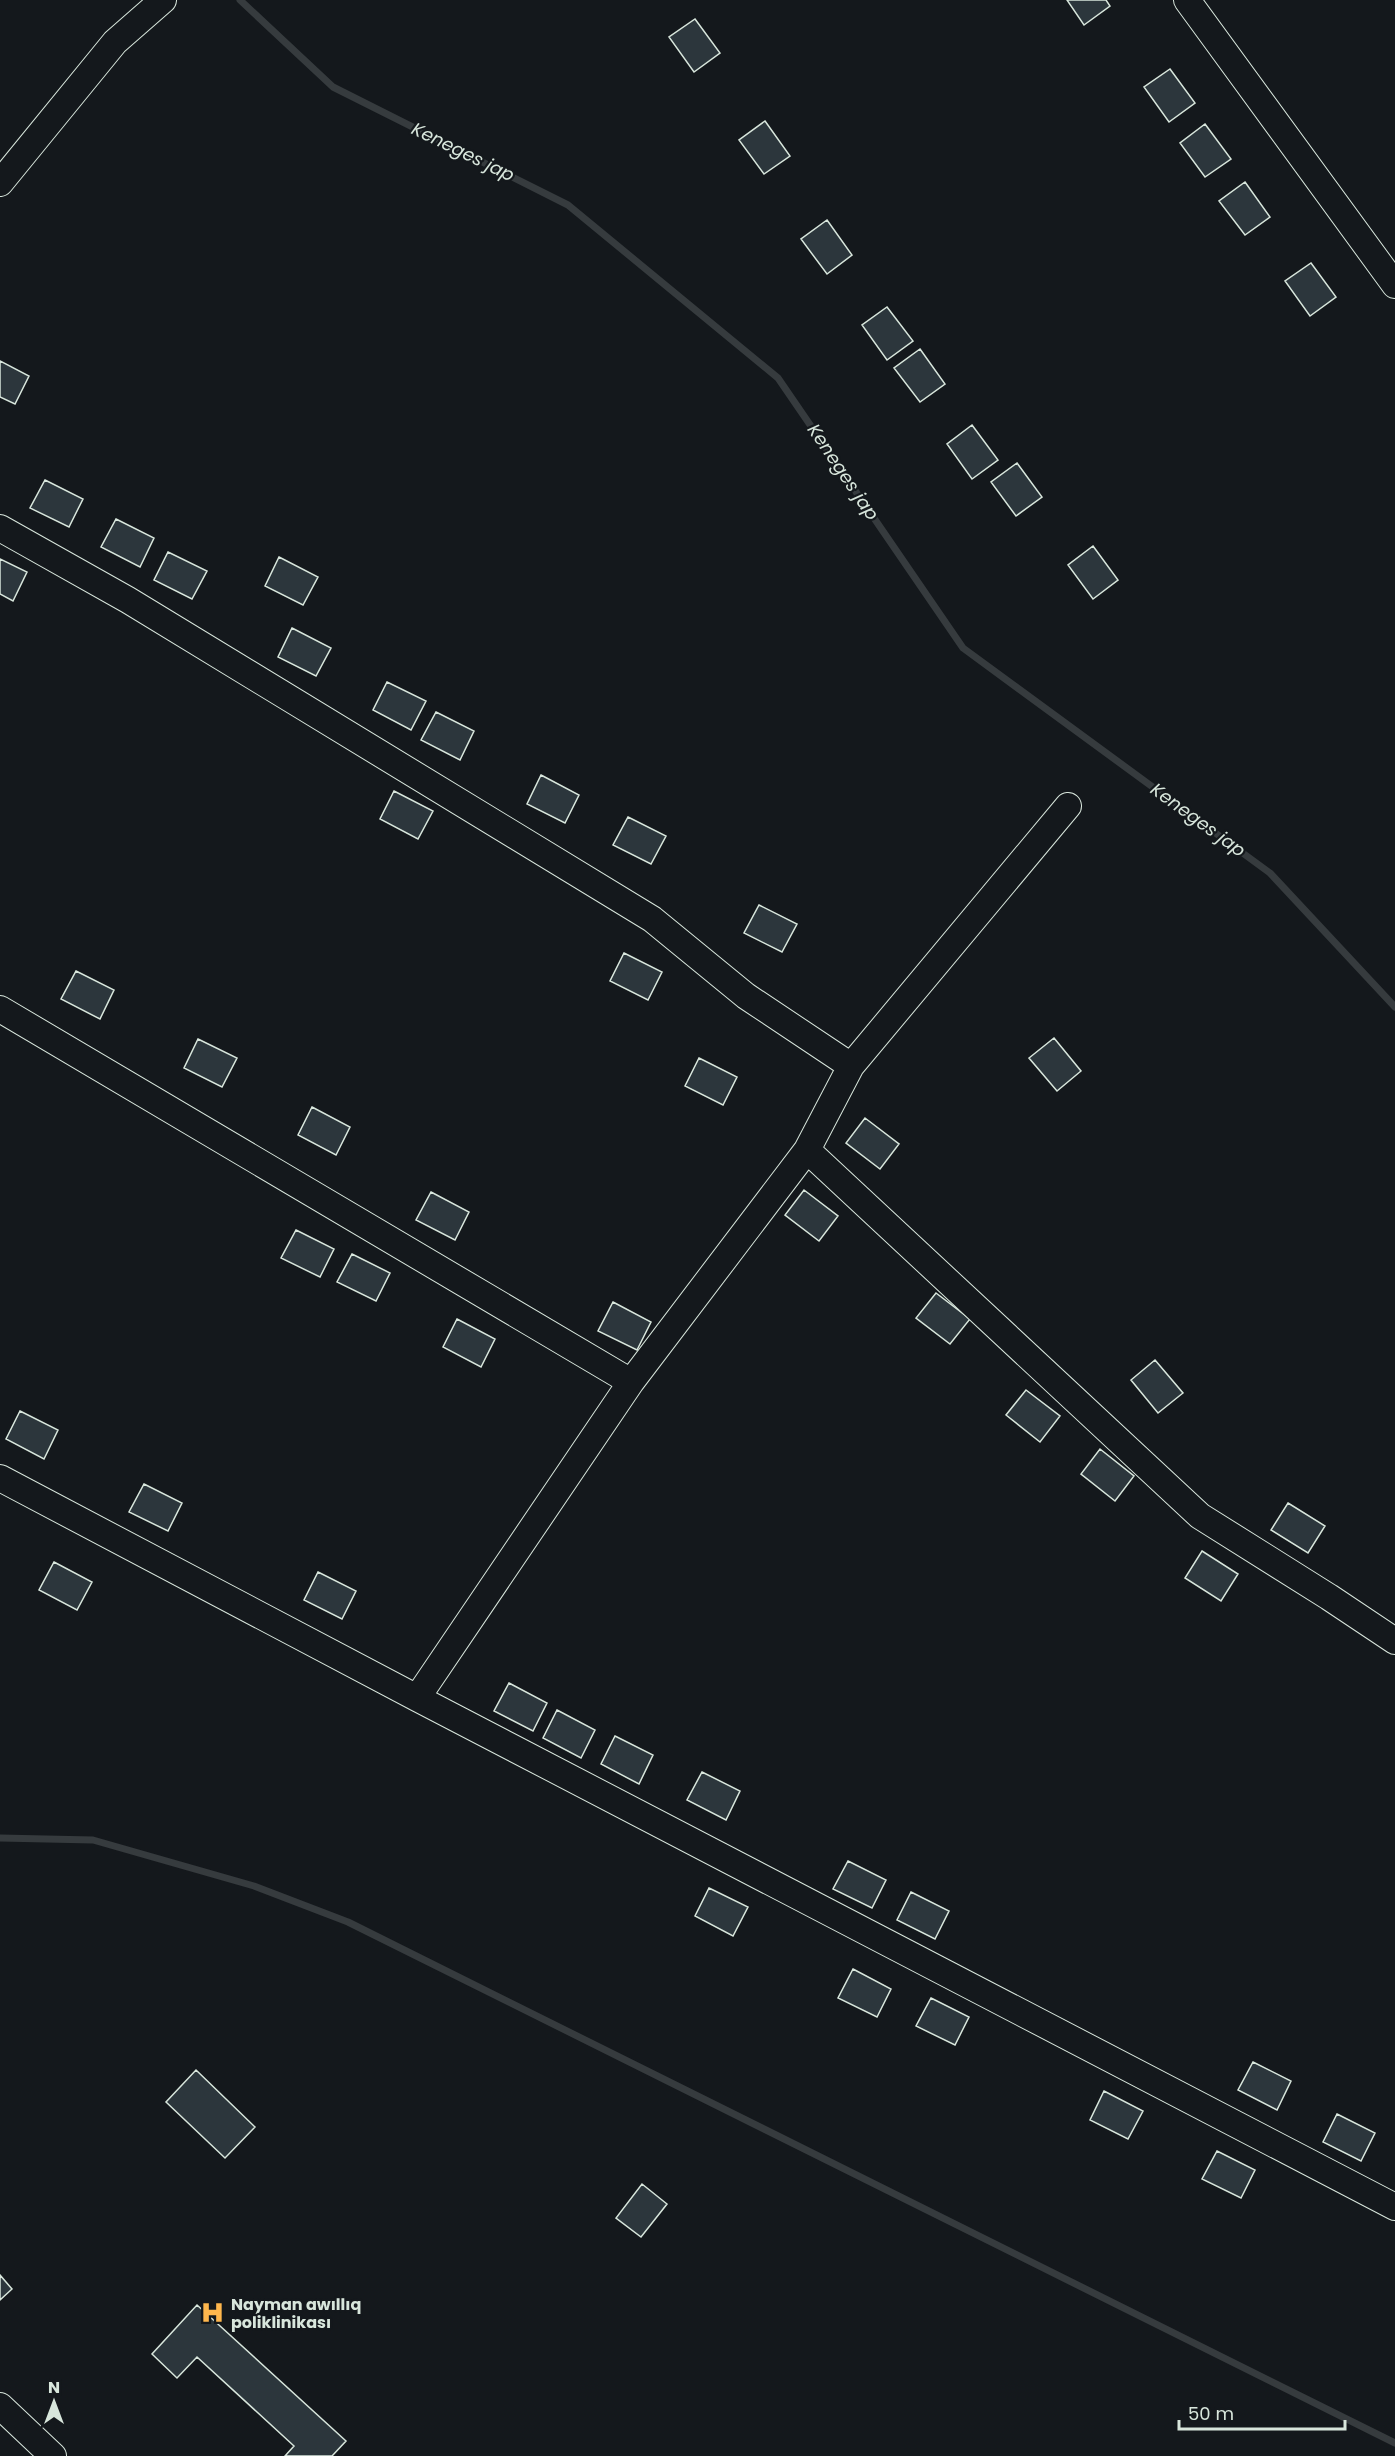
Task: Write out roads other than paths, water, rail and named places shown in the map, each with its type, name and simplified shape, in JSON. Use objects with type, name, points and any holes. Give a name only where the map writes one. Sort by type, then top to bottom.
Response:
[{"type":"street","points":[[1186,0],[1395,285]]},
{"type":"street","points":[[0,183],[115,42],[149,5]]},
{"type":"street","points":[[0,528],[128,600],[652,919],[746,996],[851,1066]]},
{"type":"street","points":[[417,1698],[631,1383],[807,1150],[851,1066],[1068,806]]},
{"type":"street","points":[[0,1009],[631,1383]]},
{"type":"street","points":[[807,1150],[1200,1516],[1395,1641]]},
{"type":"street","points":[[0,1478],[417,1698],[1395,2207]]},
{"type":"street","points":[[0,2406],[53,2456]]},
{"type":"waterway","name":"Keneges jap","points":[[240,0],[333,87],[568,205],[778,378],[963,648],[1270,873],[1395,1007]]},
{"type":"waterway","points":[[0,1838],[93,1840],[254,1886],[348,1922],[1395,2443]]},
{"type":"place","name":"Nayman awıllıq poliklinikası","points":[[213,2313]]}]
